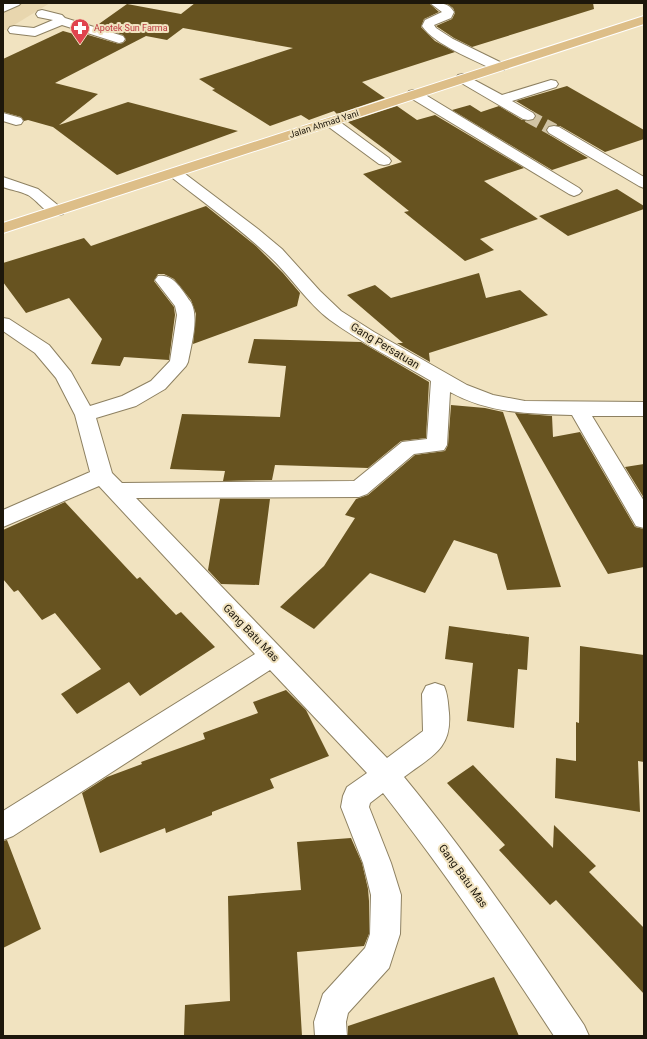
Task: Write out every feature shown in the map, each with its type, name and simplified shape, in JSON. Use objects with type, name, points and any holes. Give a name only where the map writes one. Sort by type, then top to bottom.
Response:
[{"type":"main road","name":"Jalan Ahmad Yani","points":[[3,228],[644,20]]},
{"type":"street","points":[[3,8],[15,3]]},
{"type":"street","points":[[436,3],[448,12],[447,15],[429,23],[429,29],[443,38],[499,67]]},
{"type":"street","points":[[3,36],[47,8],[61,21],[119,39]]},
{"type":"street","points":[[14,30],[35,32],[61,21]]},
{"type":"street","points":[[463,78],[528,116]]},
{"type":"street","points":[[501,100],[551,84]]},
{"type":"street","points":[[414,94],[574,191]]},
{"type":"street","points":[[331,122],[384,161]]},
{"type":"street","points":[[554,130],[644,183]]},
{"type":"street","name":"Gang Persatuan","points":[[175,173],[252,232],[276,253],[293,270],[314,295],[335,315],[368,336],[460,389],[489,401],[526,407],[644,409]]},
{"type":"street","points":[[3,182],[33,192],[57,211]]},
{"type":"street","points":[[84,415],[129,401],[158,385],[178,362],[186,315],[184,305],[164,280]]},
{"type":"street","name":"Gang Batu Mas","points":[[3,323],[42,349],[64,376],[84,415],[108,483],[386,775],[421,818],[511,942],[570,1035]]},
{"type":"street","points":[[3,519],[108,483],[283,490],[360,489],[409,447],[437,445],[441,379]]},
{"type":"street","points":[[578,409],[644,520]]},
{"type":"street","points":[[3,826],[272,656]]},
{"type":"street","points":[[331,1036],[330,1022],[334,1005],[378,957],[385,934],[386,895],[377,863],[355,807],[357,796],[429,743],[435,736],[437,727],[435,694]]},
{"type":"shaded area","points":[[3,3],[50,3],[6,30],[3,30]]},
{"type":"building","points":[[195,3],[429,3],[439,12],[424,19],[421,27],[435,41],[455,52],[362,82],[385,98],[337,114],[334,111],[309,120],[301,115],[270,126],[212,90],[215,89],[199,79],[293,48],[183,28],[167,40],[146,36],[55,83],[98,94],[59,125],[128,102],[238,131],[117,175],[53,127],[28,120],[24,121],[21,117],[3,112],[3,59],[63,31],[81,36],[85,34],[119,44],[123,43],[126,40],[123,35],[96,26],[127,4],[181,14]]},
{"type":"building","points":[[446,3],[593,3],[594,9],[472,47],[454,38],[436,26],[452,19],[455,13],[453,8]]},
{"type":"building","points":[[567,86],[644,130],[644,139],[605,152],[560,126],[549,126],[546,129],[548,134],[588,158],[552,170],[452,110],[470,105],[481,112],[499,106],[522,120],[533,120],[536,117],[534,112],[516,101]]},
{"type":"building","points":[[397,106],[417,120],[435,115],[524,168],[484,181],[538,219],[480,239],[494,250],[465,261],[404,212],[409,211],[363,174],[402,162],[348,122]]},
{"type":"building","points":[[617,189],[644,206],[644,209],[568,236],[539,216]]},
{"type":"building","points":[[206,206],[256,246],[283,273],[300,293],[297,306],[193,344],[196,314],[191,300],[174,279],[164,274],[158,274],[154,281],[174,307],[175,315],[169,360],[124,357],[120,366],[91,364],[102,339],[69,298],[26,313],[3,282],[3,263],[84,238],[91,246]]},
{"type":"building","points":[[479,273],[486,298],[520,290],[548,315],[429,353],[430,362],[397,343],[403,343],[347,295],[375,285],[391,298]]},
{"type":"building","points":[[254,339],[361,342],[429,382],[426,438],[401,441],[368,468],[275,465],[272,480],[223,481],[225,471],[170,469],[182,414],[280,417],[286,366],[248,363]]},
{"type":"building","points":[[451,405],[485,408],[503,412],[561,587],[507,590],[497,554],[454,540],[425,593],[370,573],[314,629],[280,607],[324,566],[355,518],[345,515],[356,499],[368,495],[415,455],[445,451],[448,445]]},
{"type":"building","points":[[515,413],[552,416],[553,437],[580,432],[635,527],[644,529],[644,567],[608,574]]},
{"type":"building","points":[[644,464],[644,498],[625,467]]},
{"type":"building","points":[[220,499],[270,499],[259,585],[221,584],[208,570]]},
{"type":"building","points":[[65,502],[137,579],[140,577],[176,615],[181,612],[215,647],[140,696],[129,682],[77,714],[61,694],[101,669],[55,613],[42,620],[18,590],[14,592],[3,579],[3,530]]},
{"type":"building","points":[[449,626],[529,637],[527,670],[518,669],[514,728],[467,721],[473,663],[445,659]]},
{"type":"building","points":[[580,646],[644,655],[644,762],[638,761],[640,812],[555,798],[556,758],[576,761],[576,722],[579,723]]},
{"type":"building","points":[[286,690],[306,710],[329,756],[270,779],[274,788],[212,812],[212,815],[166,833],[165,828],[100,853],[82,793],[107,777],[142,764],[141,762],[205,739],[203,733],[258,713],[253,702]]},
{"type":"building","points":[[473,765],[553,848],[554,825],[596,866],[589,872],[644,928],[644,994],[556,900],[550,905],[499,850],[505,845],[447,783]]},
{"type":"building","points":[[351,838],[362,863],[368,889],[369,934],[364,946],[297,952],[302,1036],[184,1036],[185,1005],[230,1001],[228,896],[301,890],[297,842]]},
{"type":"building","points":[[7,840],[41,929],[3,948],[3,841]]},
{"type":"building","points":[[494,977],[519,1036],[348,1036],[348,1026]]},
{"type":"tunnel","points":[[528,116],[554,130]]},
{"type":"place","name":"Apotek Sun Farma","points":[[80,45]]}]
